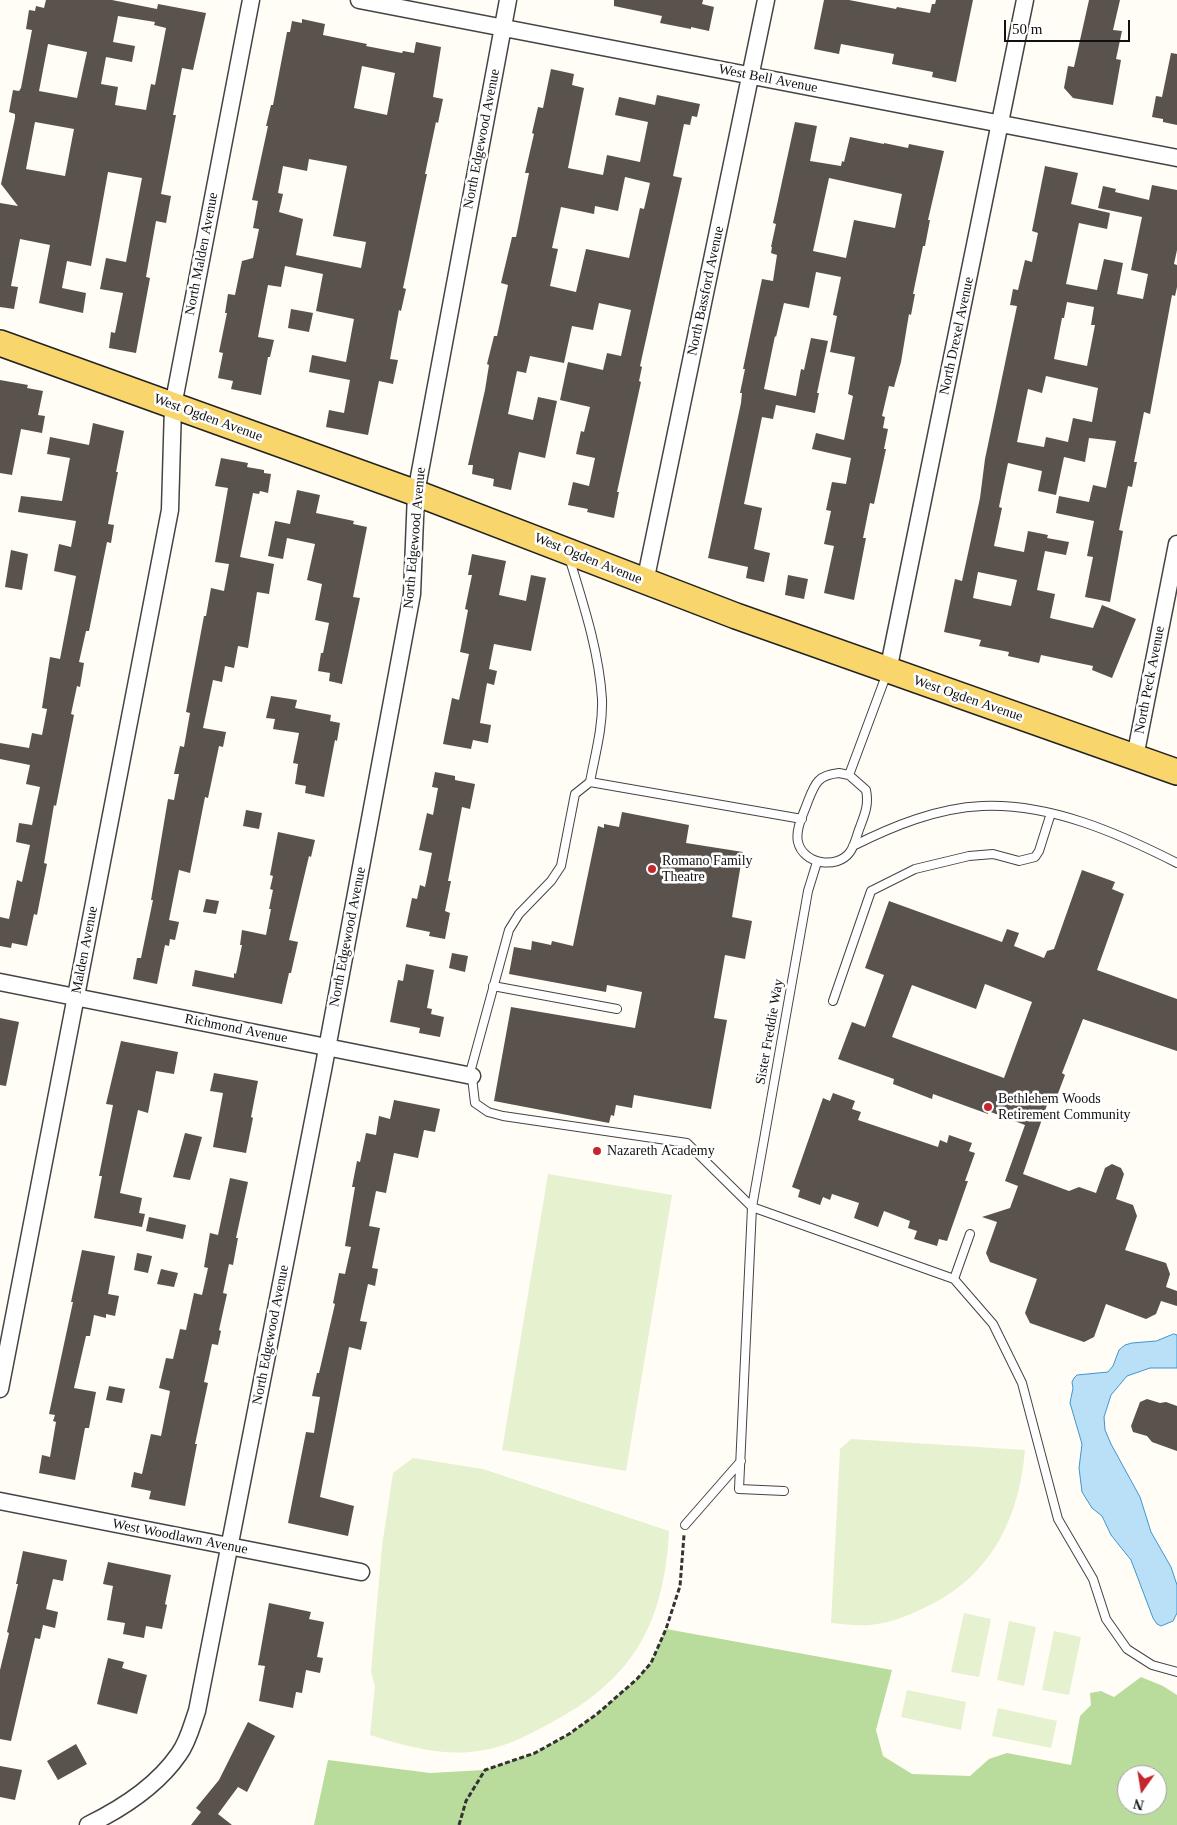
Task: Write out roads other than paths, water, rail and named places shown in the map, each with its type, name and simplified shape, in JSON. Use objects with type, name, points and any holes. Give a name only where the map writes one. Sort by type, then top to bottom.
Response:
[{"type":"main road","name":"West Ogden Avenue","points":[[0,342],[416,493],[645,582],[888,671],[1177,772]]},
{"type":"street","name":"North Malden Avenue","points":[[170,510],[173,406],[250,0]]},
{"type":"street","name":"West Bell Avenue","points":[[359,0],[1177,158]]},
{"type":"street","name":"North Edgewood Avenue","points":[[88,1825],[125,1804],[148,1788],[180,1753],[197,1711],[327,1047],[412,594],[416,493],[508,0]]},
{"type":"street","name":"North Bassford Avenue","points":[[645,582],[766,0]]},
{"type":"street","name":"North Drexel Avenue","points":[[888,671],[1025,0]]},
{"type":"street","name":"Malden Avenue","points":[[0,1389],[170,510]]},
{"type":"street","name":"North Peck Avenue","points":[[1135,757],[1177,544]]},
{"type":"street","name":"Richmond Avenue","points":[[0,982],[472,1076]]},
{"type":"street","name":"West Woodlawn Avenue","points":[[0,1501],[361,1572]]},
{"type":"lane","points":[[567,551],[594,650],[602,700],[600,725],[590,782],[575,794],[560,866],[551,880],[519,914],[509,930],[471,1070],[475,1103],[488,1112],[503,1116],[686,1143],[752,1207],[954,1280],[993,1324],[1022,1383],[1058,1520],[1093,1579],[1106,1619],[1127,1649],[1152,1665],[1177,1672]]},
{"type":"lane","points":[[849,775],[888,671]]},
{"type":"lane","points":[[839,773],[849,775],[866,790],[868,798],[867,807],[851,852],[837,861],[828,863],[818,862],[808,857],[798,842],[798,831],[802,819],[814,786],[820,778],[828,774],[839,773]]},
{"type":"lane","points":[[590,782],[802,819]]},
{"type":"lane","points":[[853,846],[883,831],[924,817],[981,806],[1004,806],[1051,813],[1101,829],[1177,863]]},
{"type":"lane","points":[[834,1001],[871,891],[915,869],[969,856],[992,854],[1019,862],[1035,857],[1039,851],[1051,813]]},
{"type":"lane","name":"Sister Freddie Way","points":[[784,1491],[739,1489],[752,1207],[808,891],[818,862]]},
{"type":"lane","points":[[493,986],[617,1009]]},
{"type":"lane","points":[[954,1280],[970,1234]]},
{"type":"lane","points":[[685,1525],[741,1461]]},
{"type":"water","points":[[1174,1334],[1177,1335],[1177,1368],[1150,1368],[1127,1376],[1111,1395],[1104,1417],[1105,1430],[1111,1444],[1140,1497],[1151,1532],[1171,1567],[1177,1585],[1177,1613],[1173,1621],[1161,1626],[1153,1618],[1131,1560],[1111,1535],[1102,1516],[1092,1508],[1082,1492],[1079,1468],[1082,1444],[1070,1403],[1073,1388],[1072,1382],[1077,1375],[1108,1372],[1113,1366],[1119,1350],[1125,1345],[1156,1341]]},
{"type":"place","name":"Romano Family Theatre","points":[[652,869]]},
{"type":"place","name":"Bethlehem Woods Retirement Community","points":[[988,1107]]},
{"type":"place","name":"Nazareth Academy","points":[[597,1151]]}]
